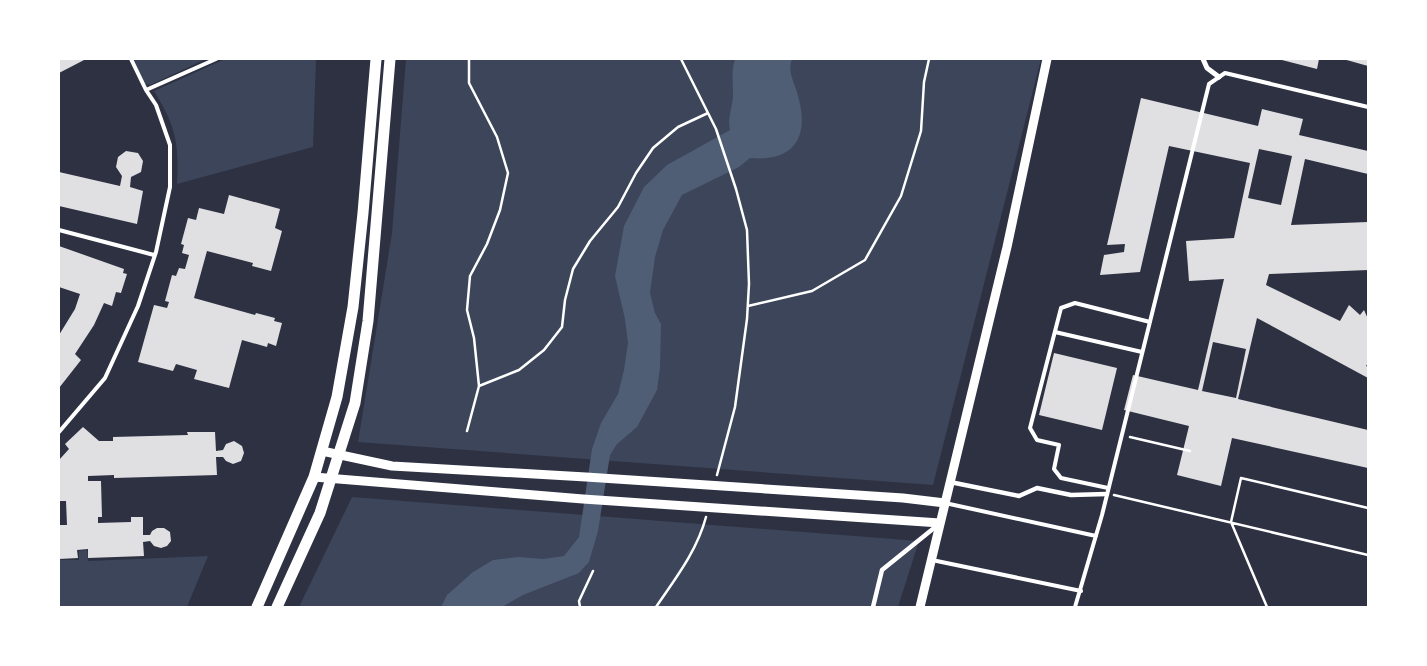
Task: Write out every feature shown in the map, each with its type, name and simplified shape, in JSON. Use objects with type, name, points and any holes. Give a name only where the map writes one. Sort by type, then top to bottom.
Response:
[{"type":"main road","points":[[257,607],[314,477],[337,397],[352,307],[363,213],[376,59]]},
{"type":"main road","points":[[277,607],[320,513],[355,403],[368,321],[390,59]]},
{"type":"street","points":[[920,607],[1007,247],[1047,59]]},
{"type":"street","points":[[1203,59],[1207,68],[1219,77]]},
{"type":"street","points":[[322,451],[392,466],[622,479],[902,498],[945,503]]},
{"type":"street","points":[[314,477],[622,502],[940,523]]},
{"type":"street","points":[[950,482],[1019,496],[1037,488],[1071,495],[1107,494]]},
{"type":"street","points":[[873,607],[882,570],[940,523]]},
{"type":"lane","points":[[59,432],[105,378],[138,306],[154,255],[170,187],[170,145],[156,105],[130,59]]},
{"type":"lane","points":[[146,90],[216,59]]},
{"type":"lane","points":[[1076,607],[1107,494],[1209,84],[1225,73],[1368,107]]},
{"type":"lane","points":[[59,230],[154,255]]},
{"type":"lane","points":[[1108,488],[1061,478],[1054,469],[1059,445],[1037,440],[1030,428],[1061,308],[1076,303],[1150,322]]},
{"type":"lane","points":[[1055,332],[1142,352]]},
{"type":"lane","points":[[945,503],[1096,536]]},
{"type":"lane","points":[[932,560],[1081,591]]},
{"type":"path","points":[[467,431],[479,386],[474,338],[467,310],[470,276],[487,244],[500,210],[508,173],[497,137],[470,83],[469,59]]},
{"type":"path","points":[[681,59],[716,129],[734,181],[747,230],[750,284],[735,407],[714,486]]},
{"type":"path","points":[[748,306],[812,291],[865,260],[901,196],[921,130],[924,82],[929,59]]},
{"type":"path","points":[[479,386],[519,370],[544,350],[562,327],[565,300],[573,269],[590,241],[618,207],[636,173],[653,148],[678,127],[708,113]]},
{"type":"path","points":[[1122,435],[1190,451]]},
{"type":"path","points":[[1267,607],[1231,522],[1241,478],[1368,508]]},
{"type":"path","points":[[1107,494],[1368,554]]},
{"type":"path","points":[[656,607],[701,535],[708,508]]},
{"type":"path","points":[[580,607],[579,601],[593,572]]},
{"type":"shaded area","points":[[132,59],[206,59],[150,85],[145,84]]},
{"type":"shaded area","points":[[225,59],[316,59],[313,147],[177,184],[177,157],[174,135],[167,115],[154,91]]},
{"type":"shaded area","points":[[406,59],[1041,59],[933,485],[358,442],[392,233]]},
{"type":"shaded area","points":[[735,59],[792,59],[790,69],[801,111],[802,124],[800,135],[788,151],[778,156],[750,158],[739,167],[682,195],[663,230],[655,257],[650,293],[655,313],[661,324],[660,368],[657,390],[637,427],[617,444],[610,455],[598,531],[589,562],[579,573],[523,595],[502,607],[441,607],[447,595],[473,572],[493,560],[518,557],[543,559],[564,556],[579,537],[592,449],[601,423],[618,394],[628,343],[625,319],[615,276],[624,226],[644,187],[667,165],[730,130],[729,121]]},
{"type":"shaded area","points":[[352,497],[919,541],[898,607],[299,607]]},
{"type":"shaded area","points":[[87,550],[88,561],[208,556],[187,607],[59,607],[59,560],[79,560],[79,551]]},
{"type":"building","points":[[59,59],[86,59],[59,73]]},
{"type":"building","points":[[1278,59],[1319,59],[1317,69]]},
{"type":"building","points":[[1343,59],[1368,59],[1368,66]]},
{"type":"building","points":[[1141,98],[1258,126],[1262,109],[1303,119],[1299,135],[1368,151],[1368,174],[1305,159],[1291,225],[1368,222],[1368,270],[1269,274],[1266,285],[1340,321],[1349,305],[1360,315],[1364,310],[1368,319],[1368,363],[1366,366],[1368,367],[1368,378],[1257,318],[1238,399],[1368,430],[1368,468],[1232,438],[1221,486],[1177,475],[1189,426],[1124,410],[1133,375],[1198,390],[1224,279],[1189,281],[1186,241],[1234,238],[1250,163],[1169,146],[1140,272],[1100,275],[1104,255],[1124,252],[1125,244],[1107,245]],"holes":[[[1259,149],[1292,156],[1281,205],[1248,198]],[[1213,342],[1246,349],[1236,398],[1202,391]]]},
{"type":"building","points":[[126,151],[138,153],[143,161],[141,172],[131,177],[130,187],[143,191],[137,224],[59,206],[59,172],[120,186],[122,176],[116,167],[118,157]]},
{"type":"building","points":[[229,195],[280,209],[275,228],[282,231],[271,271],[252,266],[253,263],[207,251],[194,298],[255,315],[256,313],[275,318],[274,321],[282,323],[276,346],[268,343],[267,347],[242,340],[229,388],[194,379],[197,370],[176,364],[173,371],[138,362],[154,305],[167,308],[169,302],[165,301],[172,275],[176,276],[179,268],[185,269],[189,255],[182,253],[184,245],[181,244],[188,218],[196,220],[199,208],[224,214]]},
{"type":"building","points":[[59,246],[124,269],[123,273],[127,274],[121,293],[116,292],[112,306],[104,303],[94,325],[75,354],[81,360],[59,388],[59,335],[75,309],[80,294],[59,287]]},
{"type":"building","points":[[1054,353],[1117,368],[1102,430],[1039,415]]},
{"type":"building","points":[[83,427],[99,441],[113,441],[113,437],[188,435],[187,432],[215,432],[216,451],[223,450],[226,444],[234,441],[242,446],[244,453],[241,461],[233,464],[226,461],[223,457],[216,457],[217,475],[114,478],[114,475],[88,476],[88,481],[101,481],[102,517],[98,517],[98,523],[131,522],[131,517],[143,517],[143,535],[150,535],[157,528],[164,528],[170,532],[171,541],[167,546],[161,548],[154,546],[150,541],[143,542],[144,556],[88,558],[88,549],[77,550],[78,558],[59,559],[59,525],[67,525],[66,501],[59,501],[59,460],[69,449],[65,444]]}]
